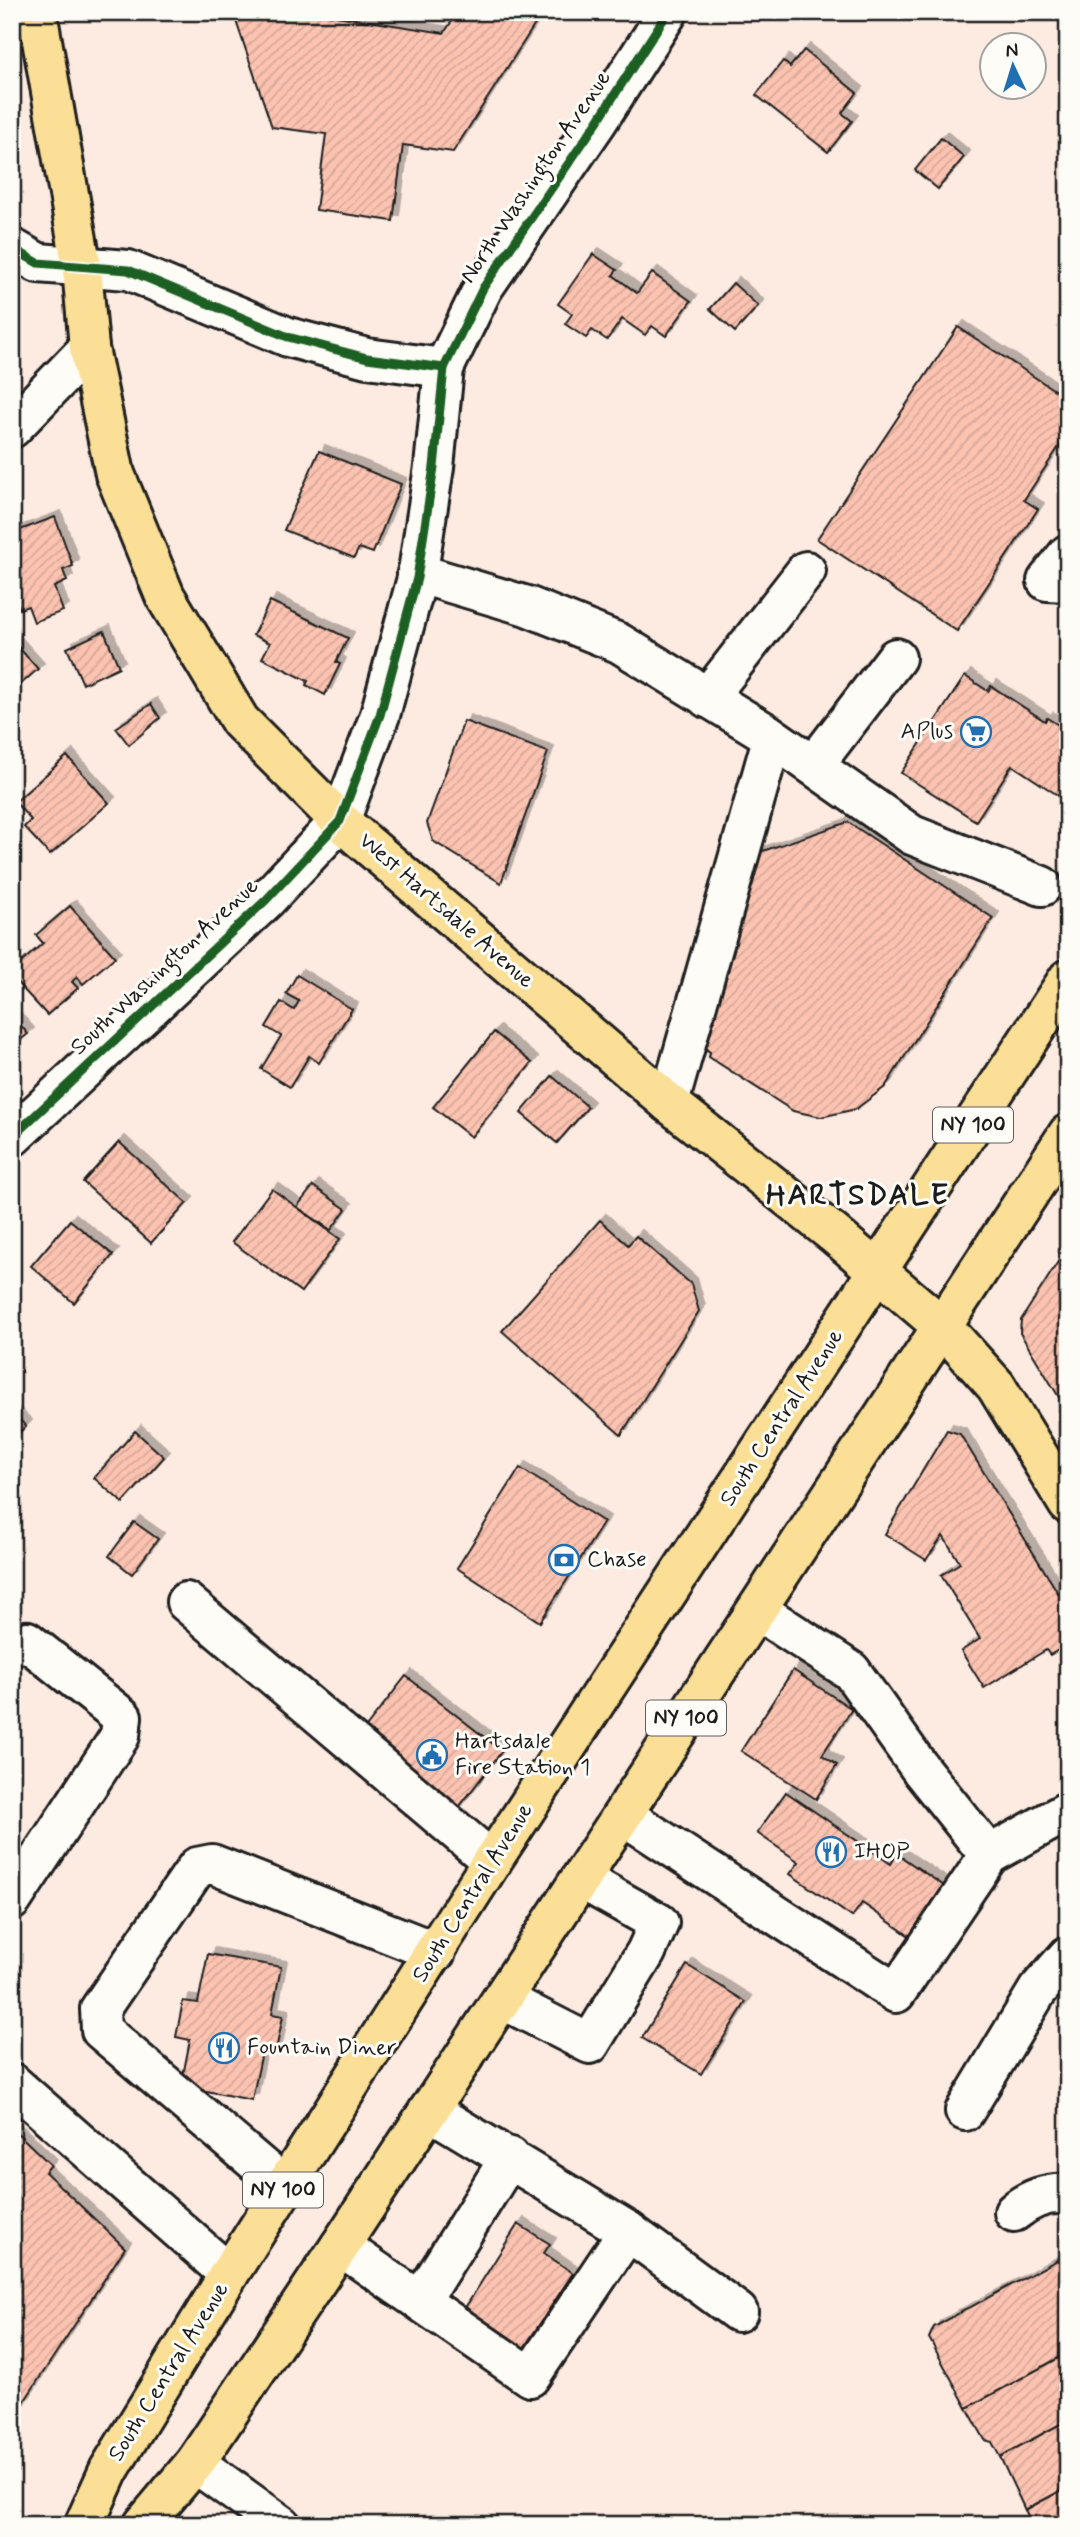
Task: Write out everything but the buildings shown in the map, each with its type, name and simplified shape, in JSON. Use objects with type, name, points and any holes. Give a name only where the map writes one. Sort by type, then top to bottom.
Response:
[{"type":"main road","name":"West Hartsdale Avenue","points":[[37,12],[82,268],[89,348],[115,474],[165,596],[240,721],[340,821],[669,1102],[943,1327],[996,1386],[1068,1504]]},
{"type":"main road","name":"NY 100","points":[[878,1271],[1068,979]]},
{"type":"main road","name":"NY 100","points":[[143,2525],[195,2463],[340,2246],[1068,1134]]},
{"type":"main road","name":"South Central Avenue","points":[[84,2525],[109,2470],[229,2274],[492,1861],[878,1271]]},
{"type":"street","name":"North Washington Avenue","points":[[340,821],[380,715],[417,573],[434,467],[444,368],[482,288],[597,122],[668,12]]},
{"type":"street","points":[[12,247],[38,263],[128,270],[288,337],[367,358],[444,368]]},
{"type":"street","points":[[12,428],[89,348]]},
{"type":"street","points":[[1068,554],[1047,581],[1068,582]]},
{"type":"street","points":[[707,698],[806,571]]},
{"type":"street","points":[[417,573],[527,606],[619,643],[768,734],[912,835],[1042,886]]},
{"type":"street","points":[[814,765],[896,658]]},
{"type":"street","points":[[669,1102],[772,739]]},
{"type":"street","name":"South Washington Avenue","points":[[12,1137],[265,900],[340,821]]},
{"type":"street","points":[[186,1602],[492,1861]]},
{"type":"street","points":[[757,1610],[850,1671],[922,1771],[989,1855]]},
{"type":"street","points":[[12,1646],[27,1641],[122,1717],[120,1736],[12,1900]]},
{"type":"street","points":[[623,1815],[896,1993],[989,1855],[1036,1832],[1068,1811]]},
{"type":"street","points":[[285,2187],[101,2030],[100,2008],[197,1867],[212,1864],[436,1952]]},
{"type":"street","points":[[502,2000],[590,2044],[646,1952],[659,1923],[581,1879]]},
{"type":"street","points":[[965,2111],[1038,1990],[1068,1956]]},
{"type":"street","points":[[12,2083],[229,2274]]},
{"type":"street","points":[[429,2110],[628,2231],[738,2312]]},
{"type":"street","points":[[421,2300],[510,2157]]},
{"type":"street","points":[[1014,2213],[1024,2204],[1045,2195],[1068,2194]]},
{"type":"street","points":[[340,2246],[530,2377],[628,2231]]},
{"type":"street","points":[[195,2463],[281,2525]]},
{"type":"cycle path","points":[[12,1137],[266,900],[340,821],[380,715],[417,578],[434,467],[444,368],[483,288],[597,122],[668,12]]},
{"type":"cycle path","points":[[12,248],[38,263],[128,270],[288,337],[367,358],[444,368]]},
{"type":"place","name":"APlus","points":[[976,732]]},
{"type":"place","name":"Chase","points":[[564,1560]]},
{"type":"place","name":"Hartsdale Fire Station 1","points":[[432,1755]]},
{"type":"place","name":"IHOP","points":[[831,1852]]},
{"type":"place","name":"Fountain Diner","points":[[224,2048]]},
{"type":"district","name":"HARTSDALE","points":[[858,1195]]}]
